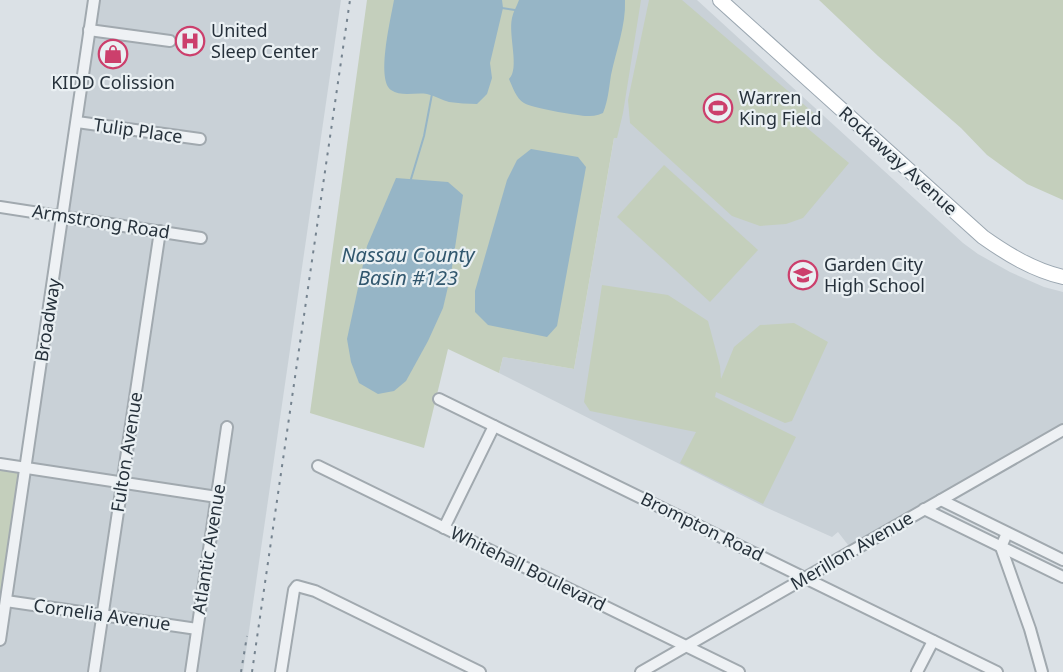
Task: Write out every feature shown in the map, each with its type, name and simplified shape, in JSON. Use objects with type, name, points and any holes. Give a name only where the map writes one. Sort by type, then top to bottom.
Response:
[{"type":"main road","name":"Rockaway Avenue","points":[[720,0],[982,237],[1010,255],[1061,278]]},
{"type":"street","name":"Broadway","points":[[0,640],[94,0]]},
{"type":"street","points":[[89,30],[170,41]]},
{"type":"street","name":"Tulip Place","points":[[77,122],[200,139]]},
{"type":"street","name":"Armstrong Road","points":[[0,207],[201,237]]},
{"type":"street","name":"Fulton Avenue","points":[[94,672],[160,231]]},
{"type":"street","name":"Brompton Road","points":[[439,399],[997,672]]},
{"type":"street","points":[[444,528],[494,426]]},
{"type":"street","name":"Atlantic Avenue","points":[[191,672],[227,427]]},
{"type":"street","name":"Merillon Avenue","points":[[641,672],[1062,432]]},
{"type":"street","points":[[0,464],[217,497]]},
{"type":"street","name":"Whitehall Boulevard","points":[[318,466],[739,672]]},
{"type":"street","points":[[941,500],[1063,560]]},
{"type":"street","points":[[924,509],[1063,577]]},
{"type":"street","points":[[1007,532],[1001,547],[1030,629],[1042,672]]},
{"type":"street","points":[[281,672],[294,590],[297,586],[315,591],[480,672]]},
{"type":"street","name":"Cornelia Avenue","points":[[6,601],[197,628]]},
{"type":"street","points":[[917,672],[933,641]]},
{"type":"shaded area","points":[[95,0],[341,0],[243,672],[0,672],[0,640]]},
{"type":"shaded area","name":"Garden City High School","points":[[638,0],[697,0],[963,243],[1010,272],[1044,287],[1063,292],[1063,428],[852,550],[838,532],[832,537],[765,507],[499,373],[503,357],[574,369]]},
{"type":"green space","name":"Nassau County Basin #123","points":[[367,0],[641,0],[623,113],[617,138],[614,138],[574,369],[503,357],[499,373],[448,349],[424,448],[310,413]]},
{"type":"green space","name":"Warren King Field","points":[[649,0],[682,0],[816,115],[806,127],[849,163],[803,218],[786,224],[760,226],[732,216],[630,123],[628,100]]},
{"type":"green space","points":[[819,0],[1063,0],[1063,200],[1027,184],[987,155],[961,128],[878,56]]},
{"type":"green space","points":[[664,165],[758,250],[710,302],[617,217]]},
{"type":"green space","points":[[602,285],[668,295],[708,321],[720,366],[721,379],[734,347],[760,325],[794,323],[828,342],[792,421],[785,423],[716,392],[715,397],[796,437],[763,504],[680,463],[696,432],[590,411],[584,402]]},
{"type":"green space","points":[[0,464],[26,468],[0,640]]},
{"type":"water","points":[[394,0],[502,0],[503,8],[490,63],[492,78],[487,94],[477,104],[449,102],[427,94],[404,94],[391,90],[387,84],[385,61]]},
{"type":"water","points":[[519,0],[625,0],[622,29],[603,113],[585,116],[563,113],[528,105],[519,98],[509,79],[514,68],[511,25]]},
{"type":"water","points":[[531,149],[578,157],[586,167],[557,326],[547,337],[488,325],[475,312],[475,291],[507,180],[517,160]]},
{"type":"water","name":"Nassau County Basin #123","points":[[396,178],[448,182],[463,195],[451,274],[443,308],[406,381],[394,391],[378,394],[359,383],[351,362],[347,339],[367,246]]},
{"type":"waterway","points":[[502,8],[515,10]]},
{"type":"waterway","points":[[411,179],[424,136],[432,94]]},
{"type":"railway","points":[[252,672],[350,0]]},
{"type":"railway","points":[[241,672],[247,636]]},
{"type":"place","name":"United Sleep Center","points":[[190,41]]},
{"type":"place","name":"KIDD Colission","points":[[113,54]]},
{"type":"place","name":"Warren King Field","points":[[718,108]]},
{"type":"place","name":"Garden City High School","points":[[803,275]]}]
